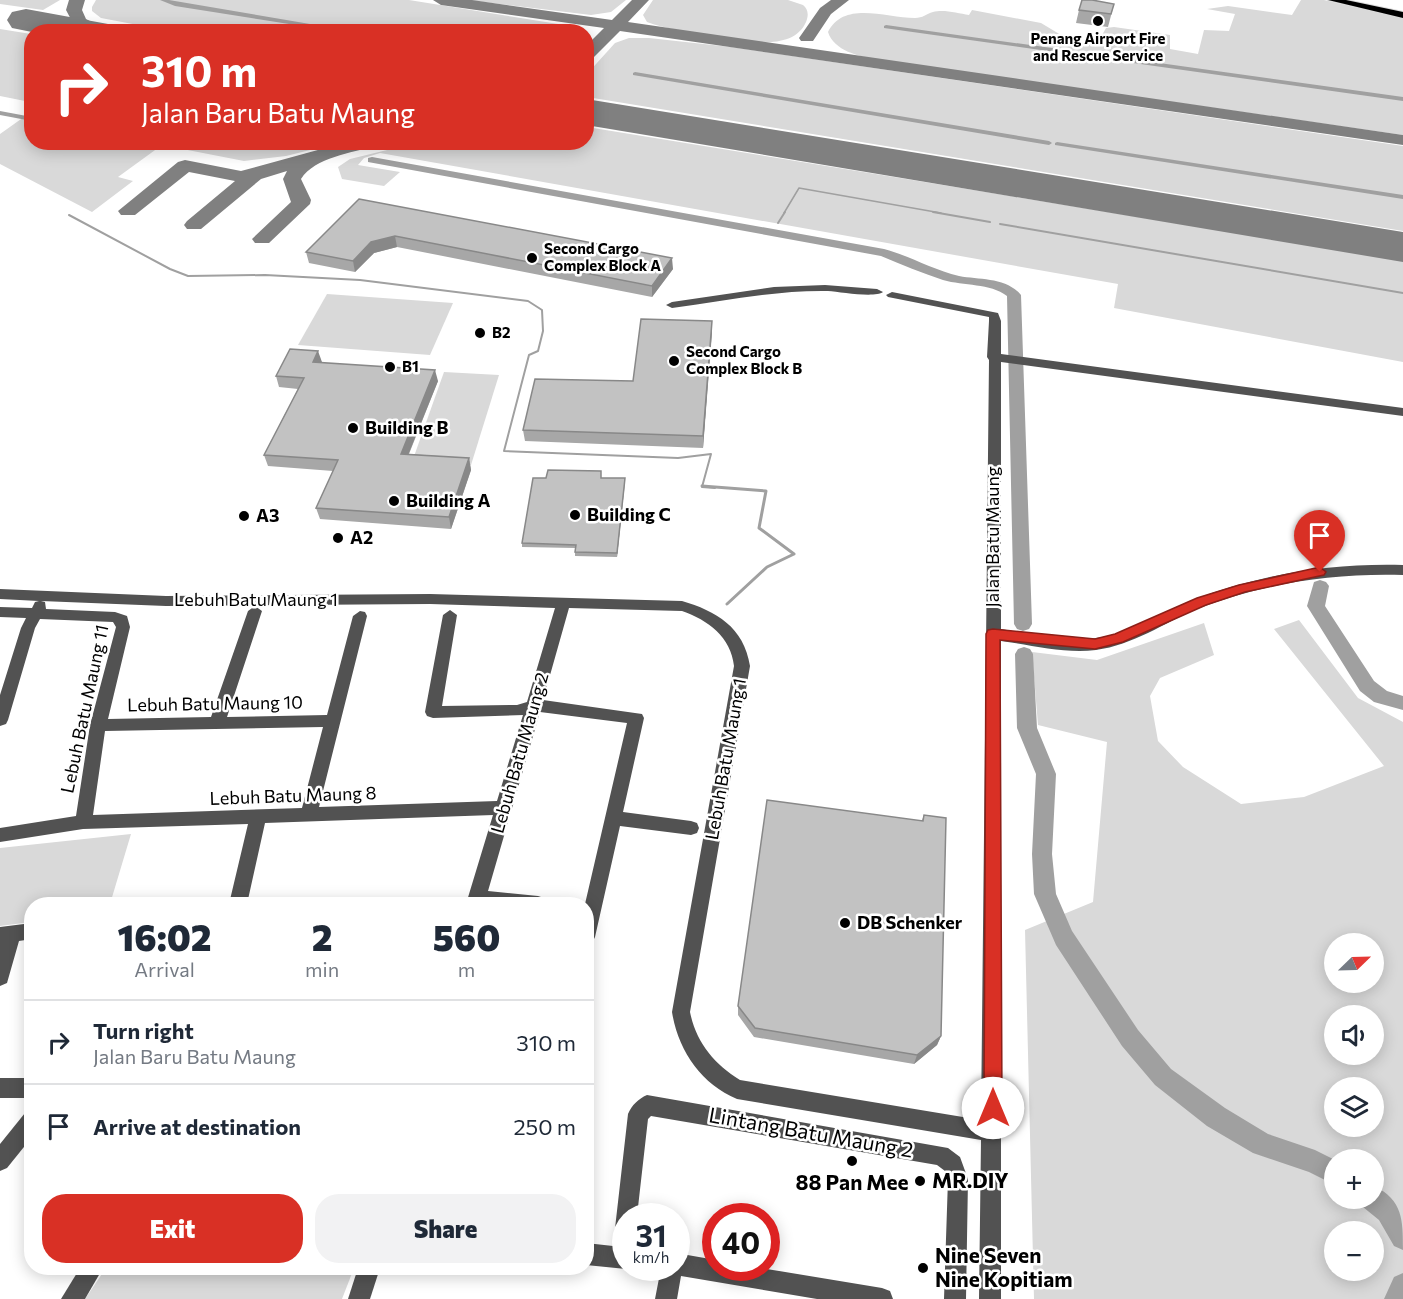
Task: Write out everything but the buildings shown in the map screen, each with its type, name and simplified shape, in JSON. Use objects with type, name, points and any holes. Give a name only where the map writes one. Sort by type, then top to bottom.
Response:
[{"type":"highway","points":[[1333,0],[1403,11]]},
{"type":"highway","points":[[1349,0],[1403,11]]},
{"type":"highway","points":[[1367,0],[1403,11]]},
{"type":"street","points":[[672,306],[768,291],[825,286],[877,292]]},
{"type":"street","name":"Jalan Batu Maung","points":[[892,295],[994,315],[993,1132],[990,1299]]},
{"type":"street","points":[[995,357],[1403,412]]},
{"type":"street","points":[[993,634],[1095,644],[1118,639],[1202,602],[1269,581],[1343,570],[1403,570]]},
{"type":"street","name":"Lebuh Batu Maung 1","points":[[0,594],[166,601],[430,599],[694,608],[715,620],[725,629],[740,651],[742,666],[681,1012],[682,1029],[691,1045],[720,1080],[737,1089],[993,1132]]},
{"type":"street","points":[[0,720],[7,676],[28,628],[46,596]]},
{"type":"street","name":"Lebuh Batu Maung 2","points":[[477,897],[564,602]]},
{"type":"street","points":[[217,723],[255,611]]},
{"type":"street","name":"Lebuh Batu Maung 11","points":[[0,612],[114,616],[122,620],[123,627],[98,725],[83,822]]},
{"type":"street","points":[[450,615],[433,712],[517,711],[535,705],[636,718],[593,897]]},
{"type":"street","points":[[309,814],[360,616]]},
{"type":"street","name":"Lebuh Batu Maung 10","points":[[98,725],[333,721]]},
{"type":"street","name":"Lebuh Batu Maung 8","points":[[0,836],[83,822],[504,808]]},
{"type":"street","points":[[240,897],[258,817]]},
{"type":"street","points":[[613,818],[691,828]]},
{"type":"street","points":[[0,977],[6,934],[24,932]]},
{"type":"street","points":[[0,1088],[24,1088]]},
{"type":"street","name":"Lintang Batu Maung 2","points":[[628,1203],[638,1114],[647,1106],[940,1155],[953,1164],[958,1179],[955,1299]]},
{"type":"street","points":[[0,1161],[24,1130]]},
{"type":"street","points":[[594,1255],[612,1257]]},
{"type":"street","points":[[690,1266],[882,1299]]},
{"type":"street","points":[[72,1299],[87,1275]]},
{"type":"street","points":[[359,1299],[367,1275]]},
{"type":"street","points":[[666,1299],[669,1281]]},
{"type":"shaded area","points":[[0,0],[60,0],[43,10],[0,4]]},
{"type":"shaded area","points":[[96,0],[409,0],[558,24],[133,24],[101,18],[92,11]]},
{"type":"shaded area","points":[[467,0],[626,0],[611,12],[591,15]]},
{"type":"shaded area","points":[[653,0],[788,0],[803,5],[808,17],[799,32],[788,39],[775,42],[746,41],[677,30],[647,22],[643,15]]},
{"type":"shaded area","points":[[1301,0],[1324,0],[1403,18],[1403,135],[877,60],[841,48],[828,32],[835,22],[844,16],[855,14],[915,18],[941,11],[969,15],[972,10],[1041,23],[1076,44],[1085,46],[1101,37],[1106,28],[1114,27],[1170,35],[1170,49],[1198,54],[1204,30],[1229,31],[1235,14],[1207,9],[1228,6],[1292,15]]},
{"type":"shaded area","points":[[0,29],[24,33],[24,101],[0,96]]},
{"type":"shaded area","points":[[629,38],[649,38],[731,47],[1403,146],[1403,231],[594,98],[594,66],[615,43]]},
{"type":"shaded area","points":[[24,117],[24,150],[155,150],[118,177],[133,181],[92,212],[0,164],[0,134]]},
{"type":"shaded area","points":[[594,128],[1403,260],[1403,362],[1114,308],[1118,284],[380,153],[364,158],[358,165],[400,172],[384,186],[342,179],[338,167],[350,159],[387,150],[594,150]]},
{"type":"shaded area","points":[[188,150],[310,150],[286,156],[244,161]]},
{"type":"shaded area","points":[[327,294],[453,303],[430,355],[298,345]]},
{"type":"shaded area","points":[[444,372],[499,375],[471,465],[412,462]]},
{"type":"shaded area","points":[[1299,620],[1358,698],[1403,722],[1403,1299],[1034,1299],[1025,930],[1093,902],[1107,742],[1038,725],[1032,652],[1097,660],[1204,623],[1214,655],[1160,678],[1150,696],[1158,741],[1183,767],[1241,804],[1304,797],[1384,766],[1274,629]]},
{"type":"shaded area","points":[[131,834],[112,897],[24,897],[24,923],[0,926],[0,848]]},
{"type":"shaded area","points":[[101,1275],[351,1275],[342,1299],[85,1299]]},
{"type":"waterway","points":[[163,0],[175,4],[303,24]]},
{"type":"waterway","points":[[886,27],[1403,99]]},
{"type":"waterway","points":[[635,74],[1049,143]]},
{"type":"waterway","points":[[0,113],[24,118]]},
{"type":"waterway","points":[[1057,144],[1403,197]]},
{"type":"waterway","points":[[372,160],[884,253],[947,277],[994,285],[1008,290],[1014,295],[1023,624]]},
{"type":"waterway","points":[[784,213],[799,188],[941,213]]},
{"type":"waterway","points":[[778,223],[785,212]]},
{"type":"waterway","points":[[933,212],[990,222]]},
{"type":"waterway","points":[[69,215],[170,269],[188,276],[265,275],[360,280],[528,301],[542,310],[543,331],[538,351],[529,355],[504,451],[678,458],[711,454],[702,486]]},
{"type":"waterway","points":[[1000,224],[1403,293]]},
{"type":"waterway","points":[[702,486],[766,491],[759,528],[794,554],[767,567],[727,604]]},
{"type":"waterway","points":[[702,486],[715,488]]},
{"type":"waterway","points":[[1320,586],[1316,606],[1367,686],[1381,697],[1403,703]]},
{"type":"waterway","points":[[1024,654],[1027,728],[1046,774],[1042,854],[1045,894],[1064,938],[1130,1038],[1163,1077],[1216,1117],[1262,1144],[1324,1167]]},
{"type":"waterway","points":[[1384,1208],[1403,1237]]},
{"type":"waterway","points":[[1397,1299],[1403,1286]]},
{"type":"taxiway","points":[[77,0],[74,10],[79,22],[84,24]]},
{"type":"taxiway","points":[[441,0],[616,25]]},
{"type":"taxiway","points":[[616,25],[641,0]]},
{"type":"taxiway","points":[[807,38],[825,11],[841,0]]},
{"type":"taxiway","points":[[594,48],[616,25]]},
{"type":"taxiway","points":[[616,25],[1403,140]]},
{"type":"taxiway","points":[[254,175],[341,150]]},
{"type":"taxiway","points":[[262,239],[300,204],[301,200],[292,179],[298,169],[318,157]]},
{"type":"taxiway","points":[[128,211],[185,166],[241,177],[254,175]]},
{"type":"taxiway","points":[[194,225],[254,175]]},
{"type":"runway","points":[[26,20],[49,24]]},
{"type":"runway","points":[[594,113],[1403,247]]},
{"type":"place","name":"Penang Airport Fire and Rescue Service","points":[[1098,21]]},
{"type":"place","name":"Second Cargo Complex Block A","points":[[532,258]]},
{"type":"place","name":"B2","points":[[480,333]]},
{"type":"place","name":"Second Cargo Complex Block B","points":[[674,361]]},
{"type":"place","name":"B1","points":[[390,367]]},
{"type":"place","name":"Building B","points":[[353,428]]},
{"type":"place","name":"Building A","points":[[394,501]]},
{"type":"place","name":"Building C","points":[[575,515]]},
{"type":"place","name":"A3","points":[[244,516]]},
{"type":"place","name":"A2","points":[[338,538]]},
{"type":"place","name":"DB Schenker","points":[[845,923]]},
{"type":"place","name":"88 Pan Mee","points":[[852,1161]]},
{"type":"place","name":"MR.DIY","points":[[920,1181]]},
{"type":"place","name":"Nine Seven Nine Kopitiam","points":[[923,1268]]},
{"type":"route","points":[[993,1108],[993,634],[1095,644],[1118,639],[1202,602],[1243,588],[1287,577],[1320,572]]}]
